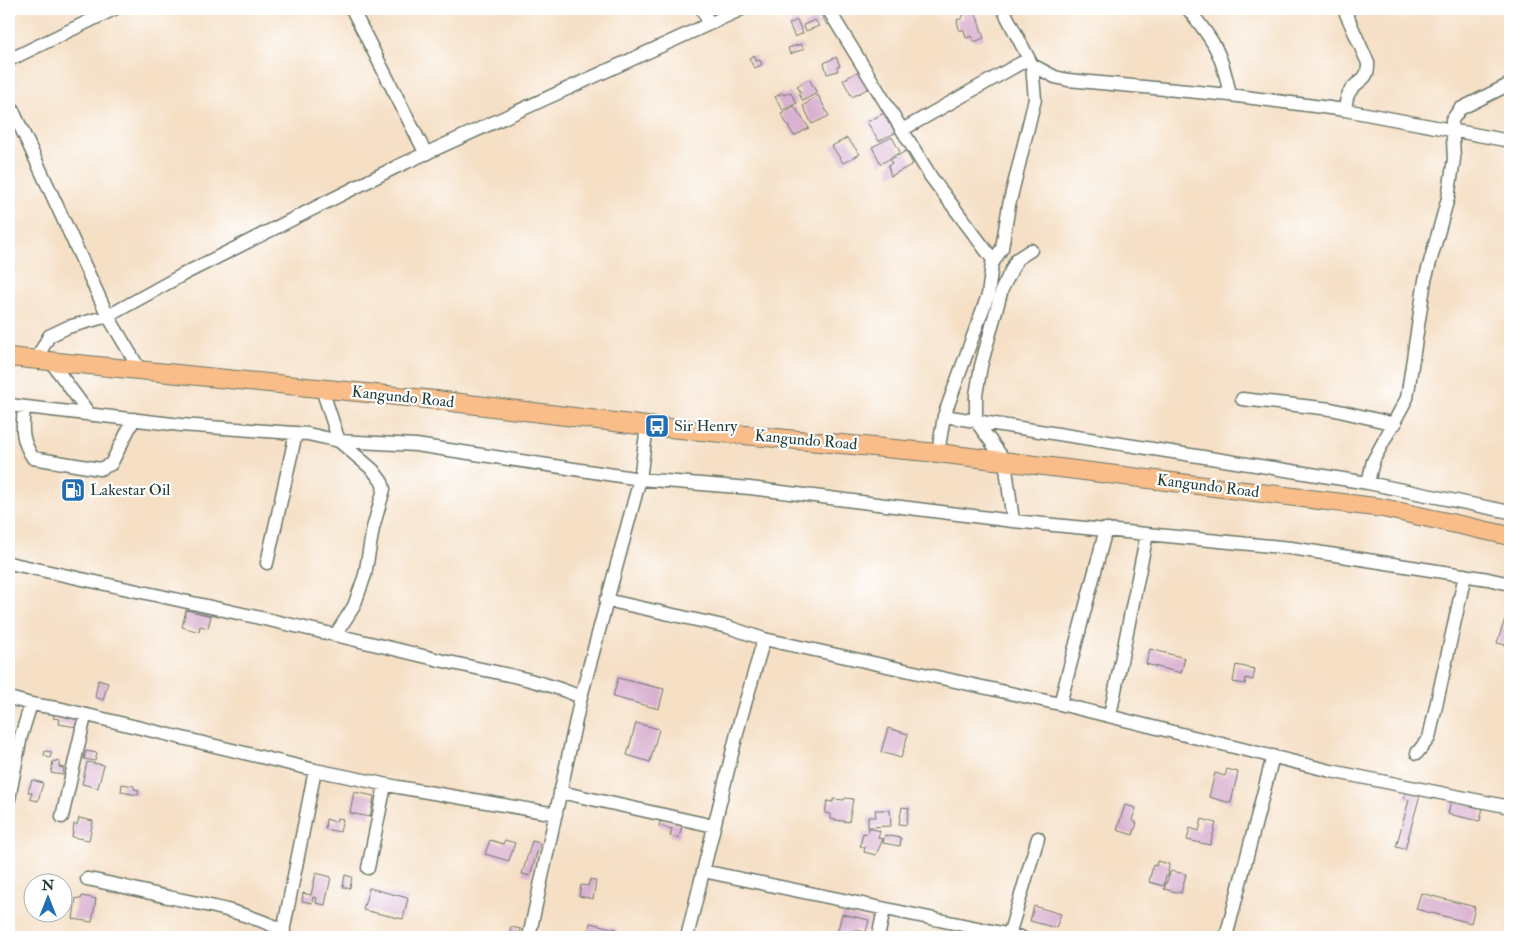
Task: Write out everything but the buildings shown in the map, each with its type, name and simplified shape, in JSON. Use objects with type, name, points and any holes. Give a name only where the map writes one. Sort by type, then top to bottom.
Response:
[{"type":"highway","name":"Kangundo Road","points":[[9,357],[322,389],[648,426],[938,453],[1383,508],[1510,536]]},
{"type":"street","points":[[9,60],[114,9]]},
{"type":"street","points":[[352,9],[426,154]]},
{"type":"street","points":[[702,9],[709,24]]},
{"type":"street","points":[[90,415],[44,361],[49,336],[68,327],[108,316],[192,270],[426,154],[742,9]]},
{"type":"street","points":[[828,9],[932,177],[994,261]]},
{"type":"street","points":[[938,453],[944,416],[988,295],[994,261],[1002,248],[1009,205],[1035,99],[1030,62],[1003,9]]},
{"type":"street","points":[[1188,9],[1213,40],[1225,70],[1230,95]]},
{"type":"street","points":[[1344,9],[1368,63],[1367,76],[1350,91],[1345,110]]},
{"type":"street","points":[[902,130],[1030,62]]},
{"type":"street","points":[[1030,62],[1055,77],[1068,80],[1230,95],[1345,110],[1453,132],[1510,141]]},
{"type":"street","points":[[1368,483],[1373,461],[1387,432],[1395,424],[1407,398],[1425,280],[1448,198],[1454,159],[1452,120],[1460,109],[1510,84]]},
{"type":"street","points":[[9,102],[108,316],[140,370]]},
{"type":"street","points":[[1014,521],[1005,461],[976,421],[976,395],[981,366],[1002,289],[1017,260],[1031,250]]},
{"type":"street","points":[[322,389],[339,441],[374,470],[384,489],[373,528],[365,575],[354,606],[336,634]]},
{"type":"street","points":[[1242,399],[1331,409],[1395,424]]},
{"type":"street","points":[[9,406],[296,434],[339,441],[416,445],[640,479],[750,488],[1014,521],[1290,548],[1465,575],[1510,584]]},
{"type":"street","points":[[24,408],[21,432],[25,445],[33,458],[100,469],[111,464],[134,419]]},
{"type":"street","points":[[944,416],[1368,483],[1510,512]]},
{"type":"street","points":[[528,937],[581,697],[640,479],[648,426]]},
{"type":"street","points":[[267,563],[296,434]]},
{"type":"street","points":[[1060,704],[1106,529]]},
{"type":"street","points":[[1110,716],[1147,534]]},
{"type":"street","points":[[9,563],[336,634],[436,659],[498,671],[554,686],[581,697]]},
{"type":"street","points":[[1416,753],[1429,738],[1465,575]]},
{"type":"street","points":[[606,600],[728,627],[764,639],[1060,704],[1331,771],[1510,807]]},
{"type":"street","points":[[687,937],[740,721],[764,639]]},
{"type":"street","points":[[9,698],[385,785],[556,814]]},
{"type":"street","points":[[9,800],[21,736],[30,704]]},
{"type":"street","points":[[62,817],[85,716]]},
{"type":"street","points":[[1226,937],[1273,756]]},
{"type":"street","points":[[87,879],[118,884],[235,912],[268,923],[283,934],[315,770]]},
{"type":"street","points":[[368,868],[385,785]]},
{"type":"street","points":[[560,792],[714,826]]},
{"type":"street","points":[[703,871],[1015,936],[1038,838]]},
{"type":"street","points":[[878,937],[884,910]]},
{"type":"place","name":"Sir Henry","points":[[657,426]]},
{"type":"place","name":"Lakestar Oil","points":[[73,490]]}]
